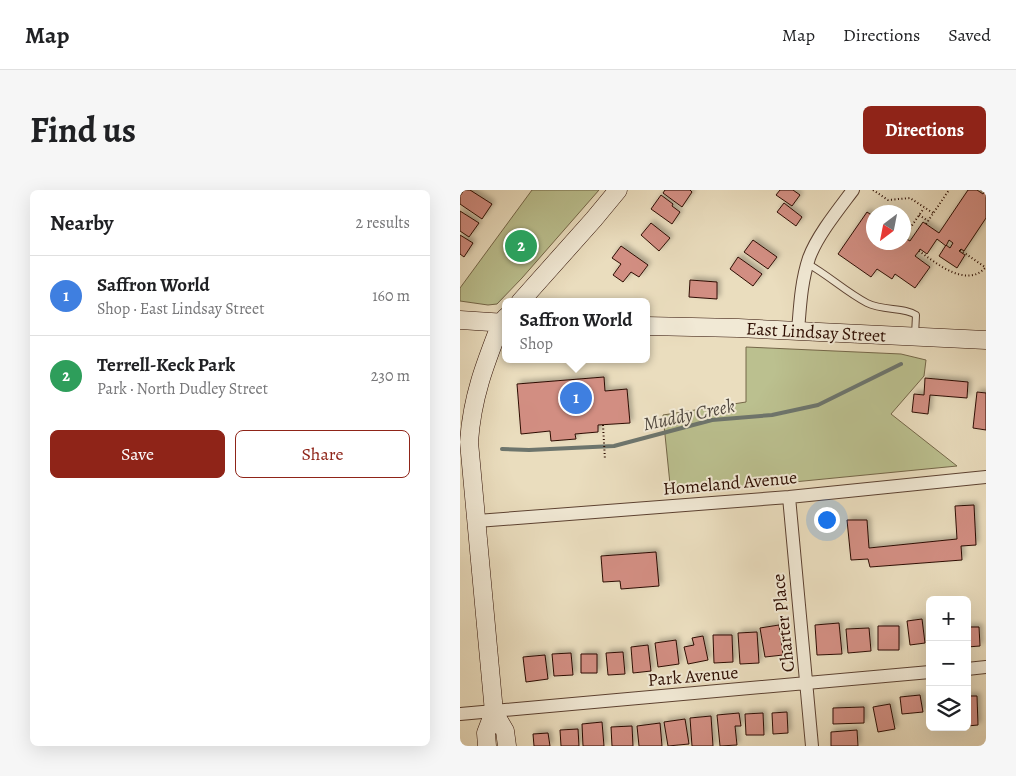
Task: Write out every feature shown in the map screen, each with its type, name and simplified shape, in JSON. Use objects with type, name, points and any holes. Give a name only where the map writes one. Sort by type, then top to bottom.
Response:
[{"type":"street","points":[[524,298],[618,190]]},
{"type":"street","points":[[798,331],[802,289],[809,258],[827,225],[853,190]]},
{"type":"street","points":[[460,320],[502,321]]},
{"type":"street","points":[[502,326],[481,377],[474,400],[470,425],[470,442],[494,712],[505,731],[507,746]]},
{"type":"street","name":"East Lindsay Street","points":[[650,326],[986,340]]},
{"type":"street","name":"Homeland Avenue","points":[[476,521],[789,497],[986,477]]},
{"type":"street","name":"Charter Place","points":[[789,497],[812,746]]},
{"type":"street","points":[[971,669],[986,667]]},
{"type":"street","name":"Park Avenue","points":[[460,714],[926,672]]},
{"type":"street","points":[[487,746],[486,733],[494,712]]},
{"type":"lane","points":[[808,264],[867,303],[881,309],[911,311],[916,315],[915,337]]},
{"type":"path","points":[[873,190],[888,200],[910,198],[933,213]]},
{"type":"path","points":[[926,224],[949,190]]},
{"type":"path","points":[[911,227],[925,207]]},
{"type":"path","points":[[919,215],[928,221]]},
{"type":"path","points":[[919,251],[953,274],[978,273],[986,267],[960,250]]},
{"type":"path","points":[[603,425],[605,460]]},
{"type":"green space","points":[[532,190],[599,190],[497,304],[488,305],[460,301],[460,288]]},
{"type":"green space","points":[[746,347],[901,354],[926,360],[924,376],[891,414],[957,466],[671,494],[663,415],[746,402]]},
{"type":"building","points":[[464,190],[470,190],[492,204],[482,219],[460,204],[460,196]]},
{"type":"building","points":[[665,190],[690,190],[692,192],[682,207],[663,193]]},
{"type":"building","points":[[780,190],[793,190],[800,195],[792,206],[776,195]]},
{"type":"building","points":[[968,190],[977,190],[983,194],[986,190],[986,218],[964,251],[961,249],[959,251],[965,255],[957,268],[939,256],[946,246],[937,239],[927,254],[920,249],[915,256],[930,267],[915,288],[895,274],[892,279],[877,269],[871,277],[838,254],[866,213],[866,250],[911,250],[911,240],[923,222],[939,233]],"holes":[[[949,240],[953,243],[950,248],[946,245]]]},
{"type":"building","points":[[661,195],[680,212],[672,224],[651,209]]},
{"type":"building","points":[[784,203],[802,217],[796,226],[777,212]]},
{"type":"building","points":[[460,211],[479,223],[469,237],[460,231]]},
{"type":"building","points":[[651,223],[670,238],[659,251],[641,235]]},
{"type":"building","points":[[460,235],[473,243],[464,257],[460,254]]},
{"type":"building","points":[[753,240],[777,257],[768,269],[744,252]]},
{"type":"building","points":[[621,246],[648,265],[639,277],[631,272],[623,282],[613,275],[621,264],[612,258]]},
{"type":"building","points":[[738,257],[762,274],[753,286],[730,269]]},
{"type":"building","points":[[690,280],[717,282],[717,299],[689,297]]},
{"type":"building","points":[[604,377],[605,391],[627,389],[630,423],[598,425],[598,432],[575,434],[576,439],[551,441],[550,431],[521,434],[517,384]]},
{"type":"building","points":[[925,378],[968,382],[967,398],[930,395],[928,414],[912,412],[914,394],[924,395]]},
{"type":"building","points":[[977,392],[986,393],[986,430],[973,428]]},
{"type":"building","points":[[974,505],[976,545],[961,546],[962,560],[870,567],[868,559],[851,560],[847,520],[867,520],[869,548],[957,539],[955,506]]},
{"type":"building","points":[[656,552],[659,586],[621,589],[620,581],[603,582],[601,556]]},
{"type":"building","points":[[922,619],[925,643],[910,645],[907,621]]},
{"type":"building","points":[[839,623],[842,654],[817,655],[815,625]]},
{"type":"building","points":[[779,625],[783,655],[765,657],[760,628]]},
{"type":"building","points":[[878,626],[899,626],[899,650],[878,650]]},
{"type":"building","points":[[971,627],[979,627],[980,646],[971,647]]},
{"type":"building","points":[[869,628],[871,651],[848,653],[846,629]]},
{"type":"building","points":[[757,632],[759,663],[740,664],[738,633]]},
{"type":"building","points":[[713,635],[732,635],[733,662],[714,663]]},
{"type":"building","points":[[703,636],[708,660],[688,664],[684,647],[694,645],[692,638]]},
{"type":"building","points":[[676,640],[679,664],[658,667],[655,643]]},
{"type":"building","points":[[648,645],[651,671],[633,673],[631,647]]},
{"type":"building","points":[[623,652],[625,674],[608,675],[606,653]]},
{"type":"building","points":[[571,653],[573,675],[554,676],[552,654]]},
{"type":"building","points":[[581,654],[597,654],[597,673],[581,673]]},
{"type":"building","points":[[545,655],[548,679],[526,682],[523,657]]},
{"type":"building","points":[[920,695],[923,712],[902,714],[900,697]]},
{"type":"building","points":[[971,696],[977,696],[978,725],[971,726]]},
{"type":"building","points":[[890,704],[895,729],[878,732],[873,707]]},
{"type":"building","points":[[864,707],[864,723],[833,724],[833,708]]},
{"type":"building","points":[[787,712],[788,733],[773,734],[772,713]]},
{"type":"building","points":[[739,713],[741,726],[735,726],[737,745],[720,746],[717,715]]},
{"type":"building","points":[[763,713],[764,735],[746,735],[745,714]]},
{"type":"building","points":[[711,716],[713,746],[692,746],[690,718]]},
{"type":"building","points":[[685,719],[689,744],[668,746],[664,722]]},
{"type":"building","points":[[602,722],[604,746],[583,746],[582,724]]},
{"type":"building","points":[[660,723],[662,746],[639,746],[637,726]]},
{"type":"building","points":[[632,726],[633,746],[612,746],[611,727]]},
{"type":"building","points":[[578,729],[579,746],[561,746],[560,730]]},
{"type":"building","points":[[857,730],[858,746],[831,746],[831,732]]},
{"type":"building","points":[[548,733],[550,746],[534,746],[533,734]]},
{"type":"waterway","name":"Muddy Creek","points":[[502,449],[529,450],[614,446],[712,420],[772,415],[818,405],[901,364]]},
{"type":"place","name":"Terrell-Keck Park","points":[[521,246]]},
{"type":"place","name":"Saffron World","points":[[576,398]]}]
